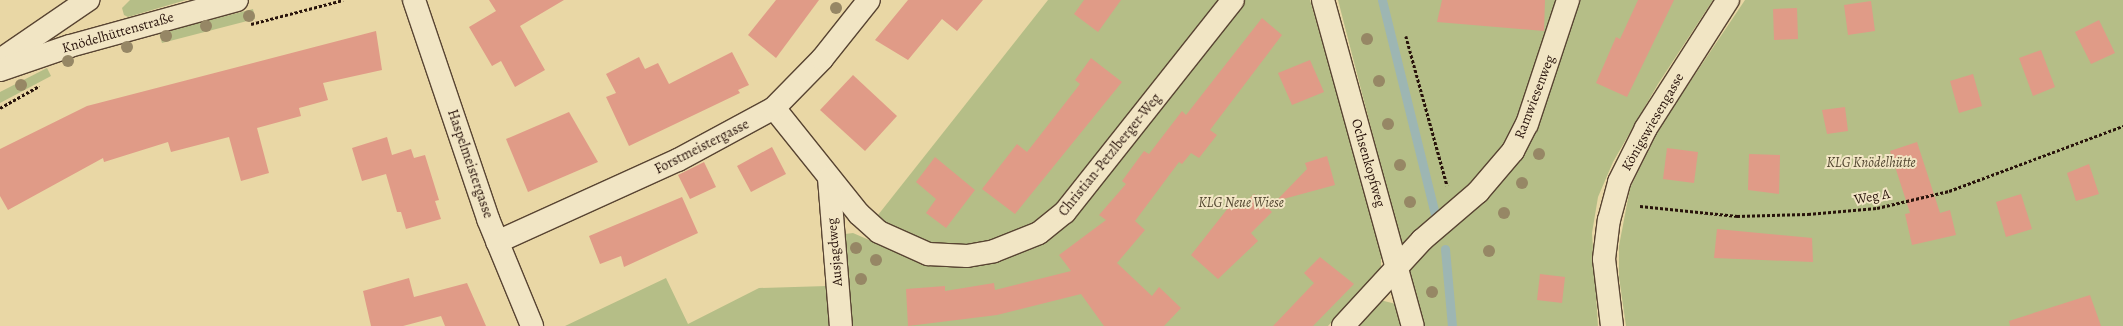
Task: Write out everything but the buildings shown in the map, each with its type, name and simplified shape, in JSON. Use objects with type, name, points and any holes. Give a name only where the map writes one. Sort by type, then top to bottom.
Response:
[{"type":"street","name":"Knödelhüttenstraße","points":[[0,60],[88,0]]},
{"type":"street","name":"Knödelhüttenstraße","points":[[0,70],[70,46],[237,0]]},
{"type":"street","name":"Haspelmeistergasse","points":[[414,0],[497,242],[532,326]]},
{"type":"street","name":"Forstmeistergasse","points":[[497,242],[678,160],[774,108],[822,59],[869,0]]},
{"type":"street","name":"Christian-Petzlberger-Weg","points":[[774,108],[829,178],[879,232],[915,251],[967,256],[1024,241],[1052,223],[1075,201],[1233,0]]},
{"type":"street","name":"Ochsenkopfweg","points":[[1323,0],[1413,326]]},
{"type":"street","name":"Ramwiesenweg","points":[[1343,326],[1398,268],[1422,240],[1458,209],[1497,172],[1520,138],[1568,0]]},
{"type":"street","name":"Königswiesengasse","points":[[1612,326],[1604,259],[1613,201],[1625,165],[1646,128],[1728,0]]},
{"type":"street","name":"Ausjagdweg","points":[[829,178],[841,326]]},
{"type":"path","points":[[1406,36],[1447,185],[1458,209]]},
{"type":"path","name":"Weg A","points":[[1613,201],[1681,212],[1737,216],[1808,214],[1876,208],[1949,191],[2123,126]]},
{"type":"green space","points":[[130,0],[186,0],[128,17],[124,15],[122,8]]},
{"type":"green space","points":[[1048,0],[1221,0],[1052,211],[1036,223],[980,245],[934,246],[891,228],[878,215]]},
{"type":"green space","name":"KLG Neue Wiese","points":[[1244,0],[1310,0],[1381,247],[1381,267],[1328,326],[852,326],[845,234],[853,233],[908,257],[1000,259],[1154,116]]},
{"type":"green space","points":[[1338,0],[1713,0],[1658,84],[1613,162],[1598,197],[1592,233],[1598,326],[1422,326]]},
{"type":"green space","name":"KLG Knödelhütte","points":[[1745,0],[2123,0],[2123,326],[1626,326],[1619,277],[1619,246],[1630,188],[1659,128]]},
{"type":"green space","points":[[253,9],[255,19],[162,43],[159,33]]},
{"type":"green space","points":[[47,68],[51,76],[0,103],[0,92]]},
{"type":"green space","points":[[666,278],[688,324],[759,288],[827,286],[831,326],[565,326]]},
{"type":"green space","points":[[1380,300],[1396,304],[1401,326],[1355,326]]},
{"type":"waterway","points":[[1382,0],[1435,214]]},
{"type":"waterway","points":[[1445,249],[1452,326]]}]
